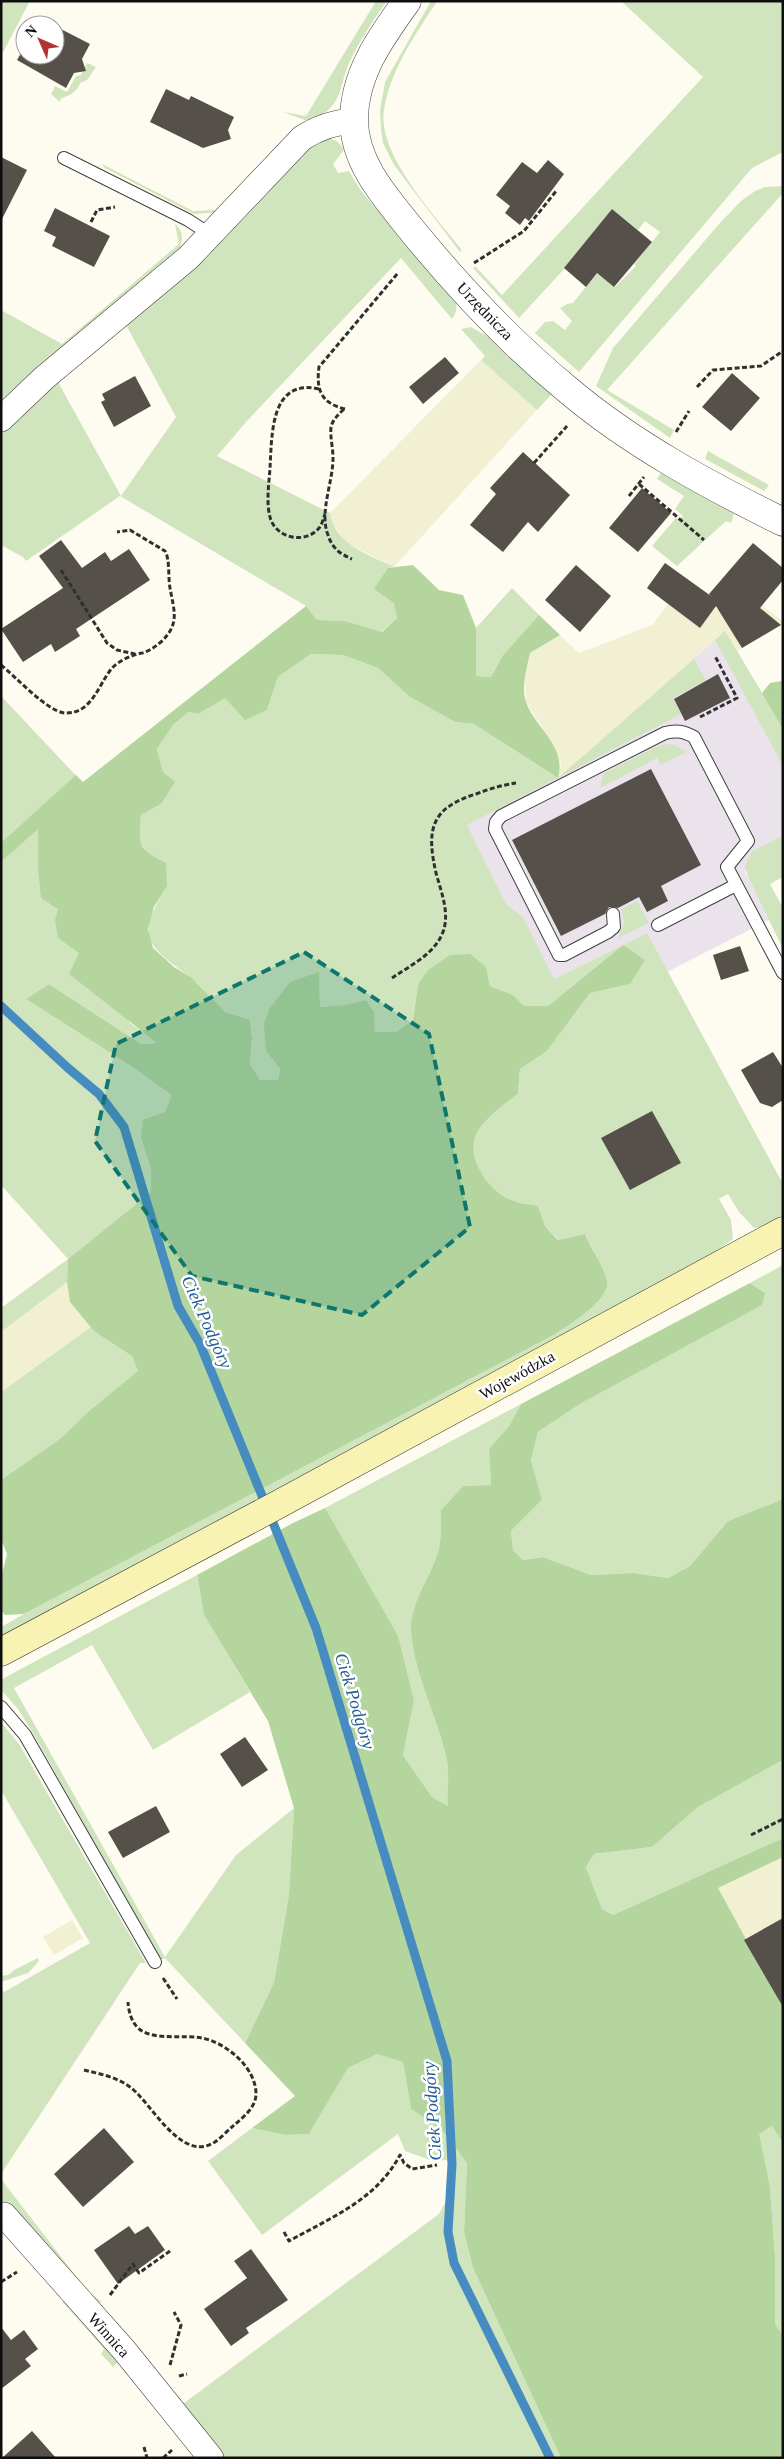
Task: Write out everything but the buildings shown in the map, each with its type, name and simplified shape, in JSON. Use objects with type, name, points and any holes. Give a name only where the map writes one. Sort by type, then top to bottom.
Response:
[{"type":"main road","name":"Wojewódzka","points":[[1,1652],[252,1519],[783,1231]]},
{"type":"street","name":"Urzędnicza","points":[[407,1],[376,44],[364,70],[357,94],[354,121],[360,151],[372,178],[459,284],[524,352],[569,391],[650,449],[731,496],[783,522]]},
{"type":"street","points":[[1,419],[50,373],[188,258],[211,236],[302,138],[314,130],[338,122],[354,121]]},
{"type":"street","name":"Winnica","points":[[4,2215],[124,2350],[212,2458]]},
{"type":"lane","points":[[64,158],[188,220],[211,236]]},
{"type":"lane","points":[[613,914],[614,927],[608,932],[559,955],[555,951],[495,829],[496,822],[501,816],[665,733],[674,730],[683,732],[694,737],[748,841],[727,868],[783,973]]},
{"type":"lane","points":[[658,925],[736,885]]},
{"type":"lane","points":[[1,1707],[26,1735],[155,1962]]},
{"type":"path","points":[[473,263],[524,231],[557,190]]},
{"type":"path","points":[[91,222],[97,210],[116,206]]},
{"type":"path","points":[[352,559],[342,555],[332,545],[327,533],[325,514],[333,459],[331,428],[334,418],[345,409],[333,406],[324,398],[317,380],[319,367],[398,273]]},
{"type":"path","points":[[697,387],[713,370],[761,366],[783,351]]},
{"type":"path","points":[[319,389],[306,386],[291,392],[280,404],[273,420],[268,504],[270,519],[278,529],[286,536],[298,539],[309,536],[319,528],[325,514]]},
{"type":"path","points":[[676,431],[689,412]]},
{"type":"path","points":[[534,463],[568,424]]},
{"type":"path","points":[[629,496],[647,474]]},
{"type":"path","points":[[639,484],[704,540]]},
{"type":"path","points":[[61,570],[106,643],[117,650],[136,654],[144,653],[156,646],[171,631],[174,613],[167,572],[168,555],[165,551],[130,530],[117,532]]},
{"type":"path","points":[[1,665],[45,704],[63,713],[82,709],[90,702],[113,667],[136,654]]},
{"type":"path","points":[[694,737],[691,722],[737,698],[715,656]]},
{"type":"path","points":[[392,978],[432,951],[443,931],[446,913],[434,862],[432,836],[436,820],[445,806],[457,799],[504,784],[562,785]]},
{"type":"path","points":[[751,1835],[783,1819]]},
{"type":"path","points":[[84,2070],[114,2078],[131,2088],[172,2133],[188,2144],[203,2146],[214,2142],[248,2113],[256,2100],[256,2088],[254,2078],[242,2062],[224,2047],[204,2038],[149,2034],[134,2024],[129,2014],[128,2002]]},
{"type":"path","points":[[284,2232],[289,2241],[375,2190],[391,2171],[400,2155],[404,2163],[412,2169],[437,2165]]},
{"type":"path","points":[[110,2296],[133,2264],[139,2273],[170,2251]]},
{"type":"path","points":[[1,2282],[18,2272]]},
{"type":"path","points":[[170,2370],[173,2351],[181,2325],[174,2312]]},
{"type":"path","points":[[175,2376],[187,2374]]},
{"type":"path","points":[[144,2447],[147,2458]]},
{"type":"highlighted area","points":[[304,952],[429,1034],[470,1227],[362,1315],[192,1276],[95,1141],[116,1044]]},
{"type":"shaded area","points":[[481,360],[537,410],[394,567],[347,543],[331,522],[330,513]]},
{"type":"shaded area","points":[[666,563],[709,595],[713,590],[762,605],[783,621],[783,624],[737,651],[725,631],[558,778],[561,765],[555,748],[526,702],[525,676],[530,653],[560,635],[579,653],[652,625],[668,604],[647,588]]},
{"type":"shaded area","points":[[725,631],[762,693],[783,710],[783,846],[745,871],[769,920],[667,972],[647,933],[550,981],[503,905],[462,823],[576,762]]},
{"type":"shaded area","points":[[67,1282],[70,1302],[91,1327],[1,1392],[1,1332]]},
{"type":"shaded area","points":[[783,1857],[783,1921],[744,1940],[717,1888]]},
{"type":"shaded area","points":[[72,1920],[83,1938],[54,1955],[43,1937]]},
{"type":"green space","points":[[1,1],[30,1],[23,15],[15,15],[15,29],[1,56]]},
{"type":"green space","points":[[376,1],[387,1],[368,28],[356,50],[347,68],[339,94],[330,108],[310,122],[283,112],[306,116]]},
{"type":"green space","points":[[431,1],[437,1],[405,53],[392,81],[384,110],[384,127],[399,165],[424,203],[462,250],[460,252],[394,165],[383,143],[381,129],[380,110],[385,82]]},
{"type":"green space","points":[[621,1],[783,1],[783,152],[752,168],[579,372],[535,333],[545,322],[553,321],[565,330],[572,321],[560,308],[573,303],[597,273],[615,287],[636,266],[634,264],[660,232],[645,221],[638,230],[612,209],[565,268],[519,318],[473,268],[475,266],[502,295],[703,77]]},
{"type":"green space","points":[[87,63],[96,67],[87,80],[80,83],[75,91],[61,98],[60,102],[51,94],[55,86],[67,92],[76,76],[81,75]]},
{"type":"green space","points":[[319,138],[334,140],[342,146],[344,150],[333,164],[338,173],[349,171],[361,191],[454,298],[456,311],[452,319],[401,258],[247,421],[217,456],[330,513],[338,533],[346,541],[364,553],[394,567],[388,568],[397,618],[381,632],[345,621],[317,620],[306,606],[120,496],[26,561],[23,557],[1,545],[1,428],[58,382],[121,496],[176,417],[126,325]]},
{"type":"green space","points":[[102,164],[193,211],[218,210],[222,212],[194,214],[105,168]]},
{"type":"green space","points":[[783,186],[783,193],[607,390],[674,430],[670,438],[596,386],[613,348],[741,201],[755,191],[765,187]]},
{"type":"green space","points":[[175,224],[182,236],[179,250],[1,409],[1,310],[62,344],[179,244]]},
{"type":"green space","points":[[471,327],[489,337],[552,394],[537,410],[481,360],[485,356],[461,329]]},
{"type":"green space","points":[[708,451],[769,485],[764,491],[705,459]]},
{"type":"green space","points":[[661,473],[734,514],[731,523],[726,521],[677,566],[652,546],[676,518],[679,520],[683,516],[675,509],[684,496],[657,479]]},
{"type":"green space","points":[[413,565],[439,590],[463,595],[476,628],[476,676],[491,677],[503,655],[539,615],[560,635],[530,653],[524,690],[526,702],[531,712],[549,738],[558,756],[560,767],[558,778],[474,724],[455,722],[410,697],[378,668],[343,655],[311,654],[278,677],[267,710],[245,720],[225,698],[198,714],[189,712],[173,725],[157,749],[163,772],[175,782],[161,804],[141,815],[140,840],[142,845],[150,854],[166,863],[167,886],[154,907],[148,929],[153,948],[174,967],[192,978],[225,1012],[250,1020],[252,1039],[250,1064],[260,1080],[278,1080],[280,1069],[266,1051],[264,1024],[270,1008],[290,982],[319,972],[320,1007],[344,1005],[366,1000],[374,1012],[375,1032],[396,1032],[413,1020],[418,984],[428,970],[450,955],[470,954],[486,967],[490,986],[513,995],[524,1006],[548,1006],[623,945],[645,960],[630,984],[590,993],[547,1051],[520,1069],[518,1094],[488,1118],[476,1135],[474,1144],[477,1164],[482,1174],[495,1190],[515,1201],[538,1206],[545,1226],[558,1240],[585,1234],[603,1269],[607,1281],[606,1288],[595,1305],[586,1313],[550,1337],[24,1614],[5,1615],[1,1610],[1,1578],[7,1554],[1,1539],[1,1480],[61,1438],[89,1411],[138,1371],[132,1356],[94,1331],[70,1302],[67,1282],[68,1259],[151,1192],[151,1169],[141,1138],[143,1120],[165,1112],[172,1095],[134,1068],[26,999],[49,984],[141,1044],[157,1043],[69,974],[79,953],[58,938],[55,920],[58,909],[41,898],[38,869],[38,829],[1,862],[1,843],[76,775],[83,782],[306,606],[317,620],[345,621],[382,632],[397,618],[394,603],[374,589],[388,568]]},
{"type":"green space","points":[[512,588],[539,615],[503,655],[491,677],[475,676],[476,628]]},
{"type":"green space","points":[[725,631],[762,693],[783,710],[783,766],[715,640]]},
{"type":"green space","points":[[311,654],[343,655],[378,668],[410,697],[455,722],[474,724],[558,778],[467,825],[506,904],[523,917],[554,979],[647,933],[783,1184],[783,1215],[760,1227],[754,1228],[739,1212],[728,1194],[719,1199],[731,1220],[733,1239],[711,1255],[1,1637],[1,1627],[24,1614],[550,1337],[586,1313],[595,1305],[606,1288],[607,1281],[604,1270],[585,1234],[559,1240],[545,1226],[538,1206],[515,1201],[495,1190],[488,1183],[477,1164],[474,1155],[474,1145],[476,1135],[488,1118],[518,1094],[520,1069],[547,1051],[590,993],[630,984],[623,945],[548,1006],[523,1006],[513,995],[490,986],[486,967],[418,983],[413,1020],[396,1032],[375,1032],[374,1012],[366,1000],[344,1005],[320,1007],[319,973],[266,1051],[280,1069],[278,1080],[260,1080],[250,1064],[252,1039],[250,1020],[224,1011],[196,982],[164,957],[151,940],[149,930],[151,919],[167,886],[138,838],[141,815],[161,804],[163,772],[157,749],[173,725],[189,712],[198,714],[225,697],[245,719],[267,710],[278,677]]},
{"type":"green space","points":[[694,659],[706,681],[673,698],[681,714],[559,778]]},
{"type":"green space","points":[[783,682],[783,729],[762,693],[770,683]]},
{"type":"green space","points":[[1,696],[83,783],[1,857]]},
{"type":"green space","points":[[666,744],[675,745],[686,752],[661,765],[657,758],[600,788],[603,774],[653,748]]},
{"type":"green space","points":[[38,828],[38,869],[59,908],[58,938],[79,952],[130,1023],[158,1043],[141,1044],[49,984],[26,999],[173,1095],[165,1112],[141,1138],[151,1169],[151,1192],[68,1259],[1,1185],[1,862]]},
{"type":"green space","points":[[783,836],[783,877],[770,884],[783,908],[783,949],[748,877],[745,866],[752,851]]},
{"type":"green space","points":[[637,901],[649,923],[618,938],[624,923],[621,909]]},
{"type":"green space","points":[[68,1259],[67,1282],[1,1332],[1,1308]]},
{"type":"green space","points":[[783,1265],[783,1499],[728,1521],[690,1566],[668,1578],[634,1573],[591,1575],[543,1557],[523,1560],[513,1550],[511,1531],[542,1500],[531,1460],[538,1432],[583,1402],[765,1293],[750,1283]]},
{"type":"green space","points":[[750,1283],[765,1293],[762,1305],[583,1402],[538,1432],[531,1460],[542,1500],[511,1531],[513,1550],[523,1560],[543,1557],[591,1575],[634,1573],[668,1578],[690,1566],[728,1521],[783,1499],[783,1760],[698,1807],[652,1847],[594,1854],[586,1867],[602,1909],[613,1915],[783,1838],[783,1857],[718,1888],[783,2007],[783,2143],[772,2126],[759,2134],[770,2187],[775,2256],[775,2324],[783,2335],[783,2458],[561,2458],[473,2268],[464,2232],[467,2163],[441,2129],[411,2109],[403,2062],[377,2054],[348,2068],[309,2134],[286,2135],[252,2128],[295,2096],[245,2043],[274,1983],[289,1894],[294,1808],[268,1721],[204,1615],[197,1575],[293,1523],[325,1508],[398,1636],[414,1701],[403,1755],[432,1797],[448,1806],[446,1756],[416,1663],[411,1631],[413,1611],[438,1552],[441,1510],[463,1486],[491,1485],[489,1449],[509,1426],[521,1404]]},
{"type":"green space","points":[[91,1327],[132,1356],[139,1371],[89,1411],[61,1438],[1,1480],[1,1392]]},
{"type":"green space","points":[[521,1404],[509,1426],[489,1449],[491,1485],[463,1486],[441,1510],[438,1552],[413,1611],[411,1621],[416,1663],[442,1740],[447,1762],[448,1806],[432,1797],[403,1755],[414,1701],[354,1563],[325,1508]]},
{"type":"green space","points":[[197,1575],[204,1615],[250,1692],[153,1750],[92,1645],[14,1688],[165,1957],[236,1855],[294,1808],[289,1894],[274,1984],[245,2043],[165,1958],[160,1960],[33,1733],[18,1709],[1,1690],[1,1680]]},
{"type":"green space","points":[[1,1722],[19,1744],[146,1963],[140,1963],[1,2174],[1,1989],[4,1992],[90,1943],[1,1790]]},
{"type":"green space","points":[[783,1760],[783,1838],[613,1915],[602,1909],[586,1867],[594,1854],[652,1847],[698,1807]]},
{"type":"green space","points":[[38,1958],[39,1961],[28,1973],[1,1982],[1,1976],[8,1975]]},
{"type":"green space","points":[[377,2053],[403,2062],[411,2109],[441,2129],[467,2163],[464,2232],[473,2268],[561,2458],[221,2458],[180,2406],[439,2214],[446,2201],[450,2165],[447,2160],[433,2161],[405,2151],[398,2134],[262,2235],[208,2161],[252,2128],[286,2135],[309,2134],[348,2068]]},
{"type":"green space","points":[[772,2126],[783,2143],[783,2335],[775,2324],[775,2256],[770,2187],[758,2134]]},
{"type":"green space","points":[[1,2179],[89,2293],[102,2302],[98,2303],[1,2204]]},
{"type":"green space","points":[[62,2301],[68,2301],[121,2359],[113,2367],[101,2354],[104,2349]]},
{"type":"waterway","name":"Ciek Podgóry","points":[[1,1006],[99,1094],[124,1127],[178,1306],[200,1344],[316,1628],[447,2061],[452,2164],[448,2232],[454,2263],[550,2458]]}]
